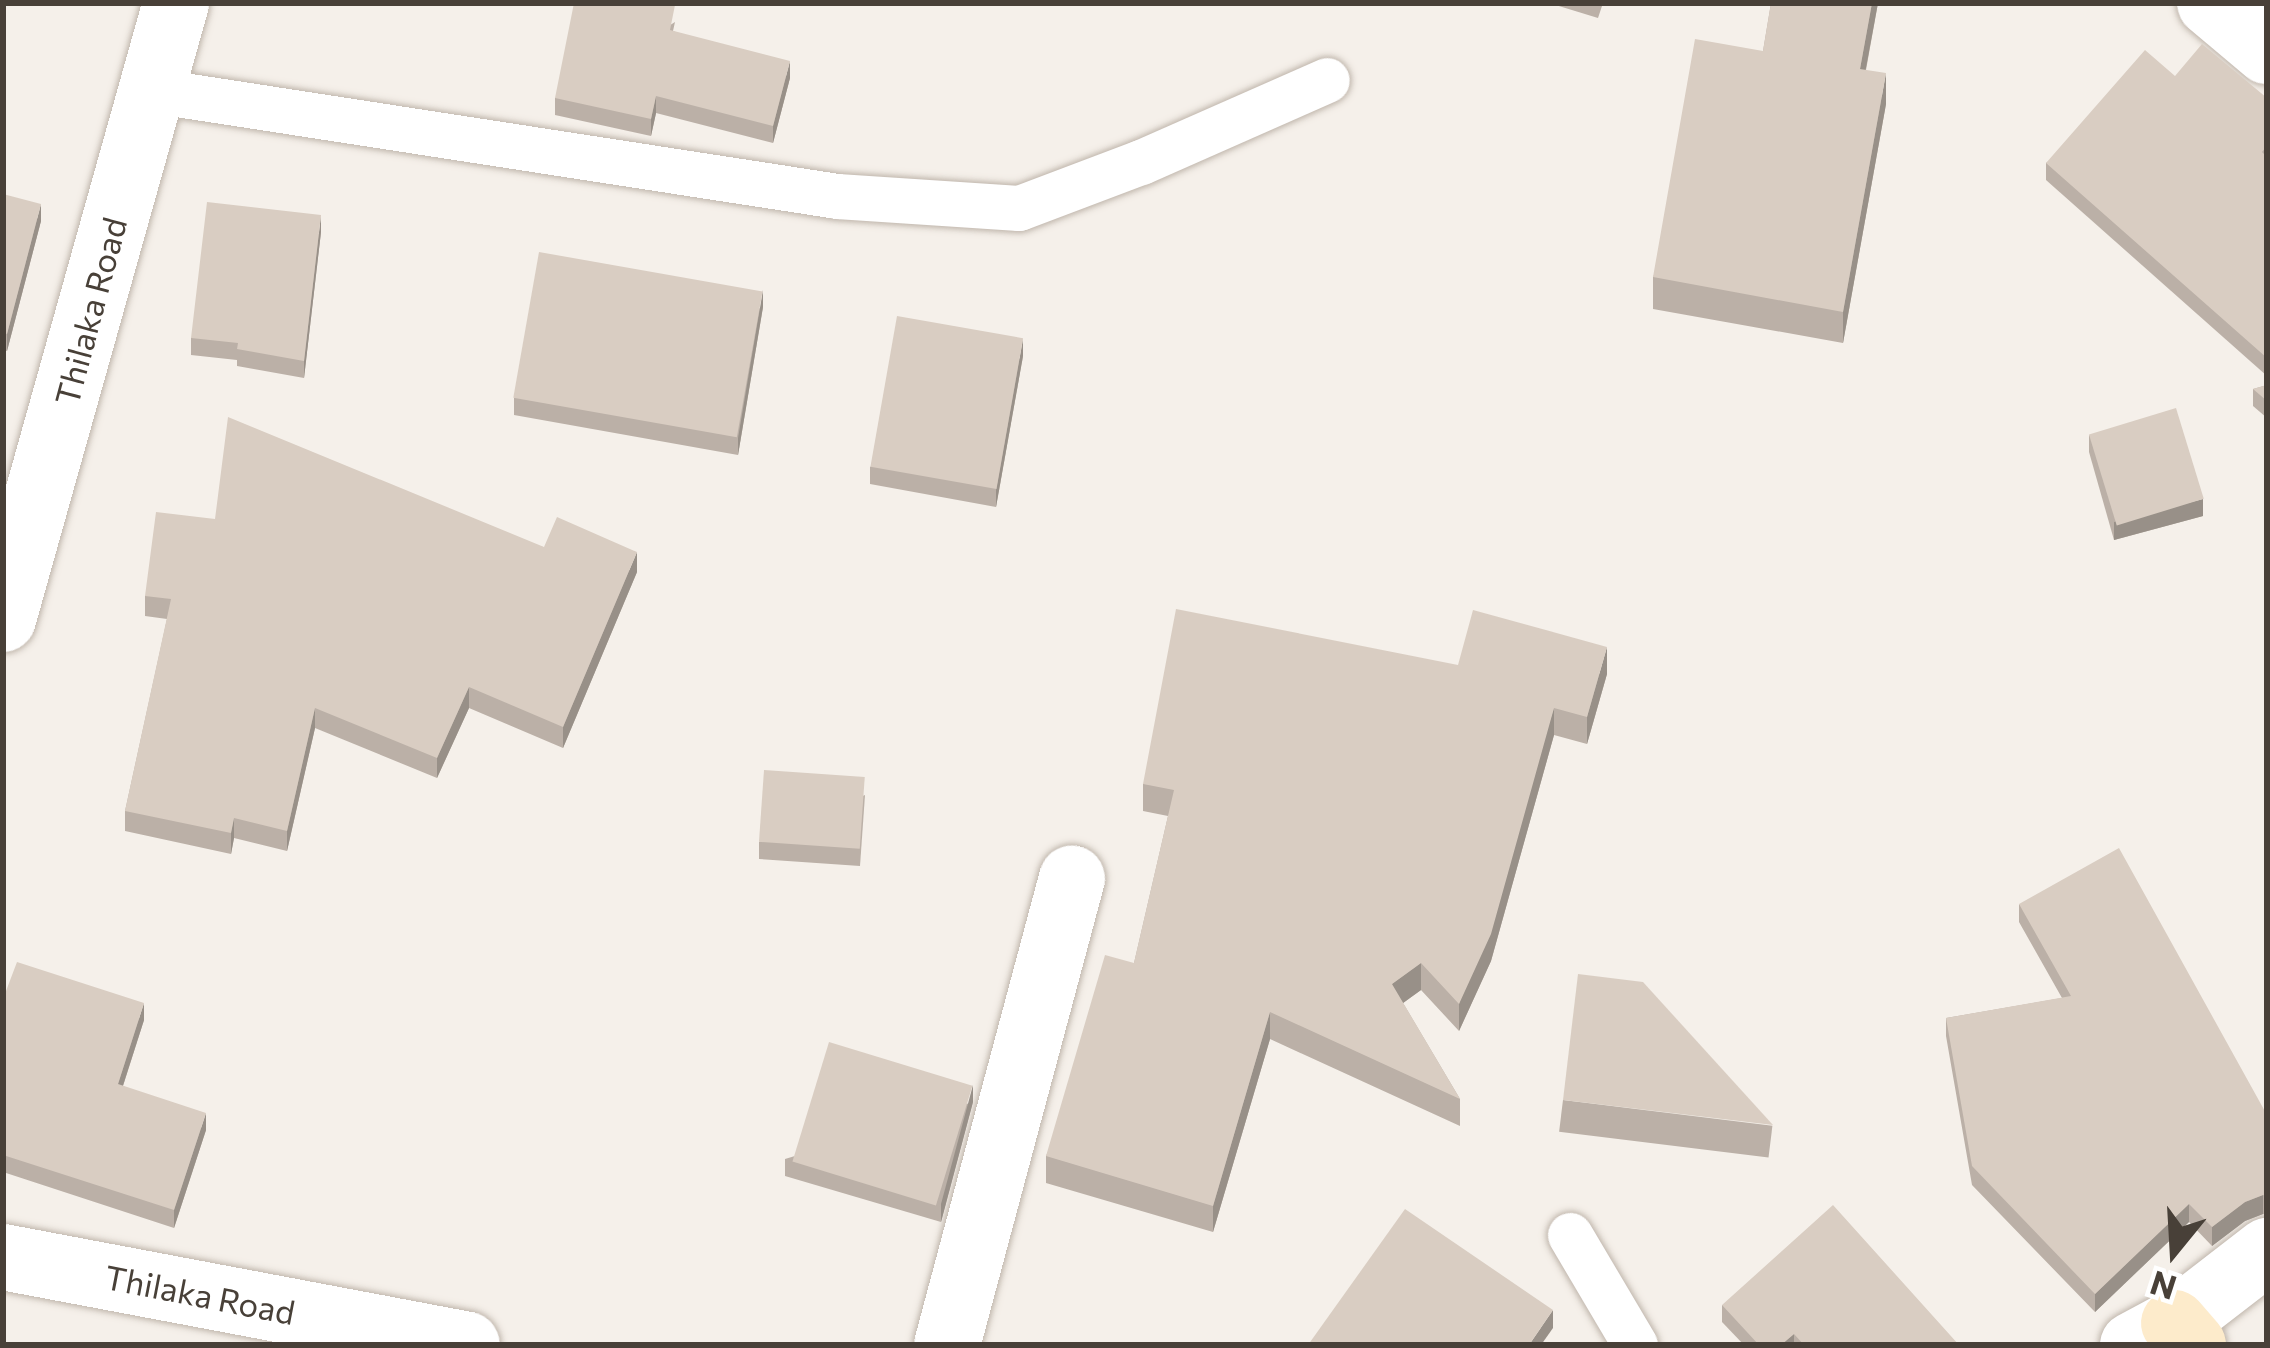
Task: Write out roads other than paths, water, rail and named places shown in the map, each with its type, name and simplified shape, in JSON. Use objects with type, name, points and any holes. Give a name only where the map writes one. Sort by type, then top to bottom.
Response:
[{"type":"street","name":"Thilaka Road","points":[[3,620],[176,3]]},
{"type":"street","points":[[2210,3],[2267,50]]},
{"type":"street","points":[[947,1345],[1072,878]]},
{"type":"street","points":[[2167,1338],[2267,1251]]},
{"type":"street","name":"Thilaka Road","points":[[3,1257],[467,1345]]},
{"type":"lane","points":[[151,90],[837,196],[1019,208],[1141,162],[1327,80]]},
{"type":"lane","points":[[1570,1234],[1635,1345]]}]
